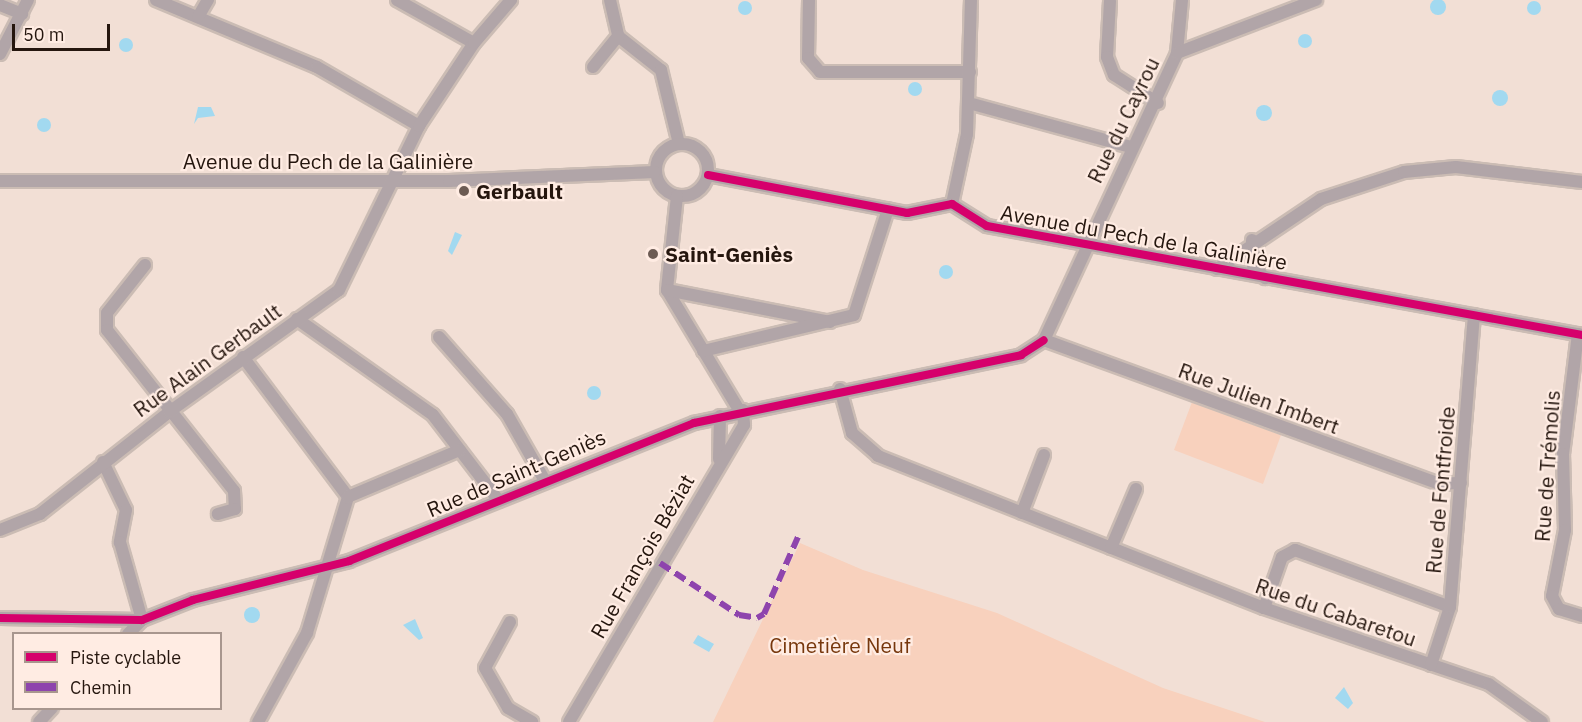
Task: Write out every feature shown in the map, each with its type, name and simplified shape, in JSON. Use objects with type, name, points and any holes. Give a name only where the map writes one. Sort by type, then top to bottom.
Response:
[{"type":"street","points":[[0,54],[28,0]]},
{"type":"street","points":[[156,0],[317,67],[419,126]]},
{"type":"street","points":[[198,17],[208,0]]},
{"type":"street","points":[[397,0],[474,43]]},
{"type":"street","name":"Rue Alain Gerbault","points":[[0,530],[40,514],[102,462],[243,357],[339,290],[351,273],[419,126],[474,43],[511,0]]},
{"type":"street","points":[[610,0],[618,36],[661,70],[679,144]]},
{"type":"street","points":[[809,0],[808,58],[820,72],[970,72]]},
{"type":"street","points":[[708,175],[916,213],[952,204],[969,103],[971,0]]},
{"type":"street","points":[[1177,53],[1182,0]]},
{"type":"street","name":"Rue du Cayrou","points":[[1044,340],[1084,244],[1131,147],[1158,103],[1177,53],[1316,0]]},
{"type":"street","points":[[1110,1],[1107,57],[1114,75],[1158,103]]},
{"type":"street","points":[[0,5],[22,14]]},
{"type":"street","points":[[593,67],[618,36]]},
{"type":"street","points":[[969,103],[1131,147]]},
{"type":"street","points":[[679,144],[659,156],[656,172],[662,188],[677,196],[693,194],[708,175]]},
{"type":"street","points":[[679,144],[701,152],[708,175]]},
{"type":"street","points":[[1217,269],[1252,240],[1321,199],[1404,172],[1456,167],[1582,182]]},
{"type":"street","name":"Avenue du Pech de la Galinière","points":[[0,181],[392,181],[656,172]]},
{"type":"street","points":[[677,196],[667,290],[741,410]]},
{"type":"street","name":"Avenue du Pech de la Galinière","points":[[952,204],[987,226],[1580,335]]},
{"type":"street","points":[[703,351],[854,315],[862,303],[888,209]]},
{"type":"street","points":[[1252,240],[1253,265],[1265,278]]},
{"type":"street","points":[[145,265],[107,313],[107,330],[169,412],[234,491],[235,509],[218,514]]},
{"type":"street","points":[[667,290],[831,322]]},
{"type":"street","name":"Rue de Fontfroide","points":[[1431,665],[1450,607],[1474,315]]},
{"type":"street","points":[[297,319],[422,406],[460,450],[499,501]]},
{"type":"street","name":"Rue de Trémolis","points":[[1580,335],[1562,463],[1565,530],[1552,596],[1559,609],[1582,616]]},
{"type":"street","points":[[439,337],[507,414],[544,479]]},
{"type":"street","name":"Rue de Saint-Geniès","points":[[0,618],[142,620],[193,600],[326,568],[499,501],[544,479],[720,416],[1021,355],[1044,340]]},
{"type":"street","name":"Rue Julien Imbert","points":[[1044,340],[1439,484],[1461,483]]},
{"type":"street","points":[[243,357],[348,497]]},
{"type":"street","name":"Rue du Cabaretou","points":[[840,390],[846,421],[869,451],[1264,608],[1489,684],[1542,722]]},
{"type":"street","name":"Rue François Béziat","points":[[569,722],[717,466],[744,425],[741,410]]},
{"type":"street","points":[[717,466],[720,416]]},
{"type":"street","points":[[348,497],[460,450]]},
{"type":"street","points":[[1022,513],[1044,454]]},
{"type":"street","points":[[102,462],[126,510],[120,542],[142,620],[129,632]]},
{"type":"street","points":[[1111,548],[1136,489]]},
{"type":"street","points":[[258,722],[307,633],[348,497]]},
{"type":"street","points":[[1264,608],[1282,557],[1295,550],[1450,607]]},
{"type":"street","points":[[510,622],[485,668],[508,708],[532,722]]},
{"type":"street","points":[[39,722],[50,710]]},
{"type":"green space","points":[[1192,402],[1281,435],[1263,484],[1174,450]]},
{"type":"green space","name":"Cimetière Neuf","points":[[800,543],[863,570],[997,613],[1163,688],[1265,722],[713,722]]},
{"type":"water","points":[[1438,-1],[1444,1],[1446,7],[1444,13],[1438,15],[1432,13],[1430,7],[1432,1]]},
{"type":"water","points":[[745,1],[750,3],[752,8],[750,13],[745,15],[740,13],[738,8],[740,3]]},
{"type":"water","points":[[1531,1],[1537,1],[1541,8],[1537,15],[1531,15],[1527,11],[1527,5]]},
{"type":"water","points":[[1305,34],[1310,36],[1312,41],[1310,46],[1305,48],[1300,46],[1298,41],[1300,36]]},
{"type":"water","points":[[126,38],[131,40],[133,45],[131,50],[126,52],[121,50],[119,45],[121,40]]},
{"type":"water","points":[[912,82],[918,82],[922,89],[918,96],[912,96],[908,92],[908,86]]},
{"type":"water","points":[[1500,90],[1508,98],[1500,106],[1492,98]]},
{"type":"water","points":[[1264,105],[1272,113],[1264,121],[1256,113]]},
{"type":"water","points":[[198,107],[211,107],[215,116],[198,118],[194,124]]},
{"type":"water","points":[[44,118],[49,120],[51,125],[49,130],[44,132],[39,130],[37,125],[39,120]]},
{"type":"water","points":[[455,232],[462,235],[452,255],[448,251]]},
{"type":"water","points":[[943,265],[949,265],[953,272],[949,279],[943,279],[939,275],[939,269]]},
{"type":"water","points":[[594,386],[599,388],[601,393],[599,398],[594,400],[589,398],[587,393],[589,388]]},
{"type":"water","points":[[252,607],[260,615],[252,623],[244,615]]},
{"type":"water","points":[[415,619],[423,638],[419,640],[403,625]]},
{"type":"water","points":[[698,635],[714,644],[709,652],[693,643]]},
{"type":"water","points":[[1344,687],[1353,703],[1348,709],[1335,698]]},
{"type":"marked path","points":[[660,563],[739,615],[757,618],[764,614],[798,537]]},
{"type":"cycle path","points":[[708,175],[907,213],[952,204],[987,226],[1582,335]]},
{"type":"cycle path","points":[[0,618],[142,620],[193,600],[349,561],[694,423],[1021,355],[1044,340]]},
{"type":"place","name":"Gerbault","points":[[464,191]]},
{"type":"place","name":"Saint-Geniès","points":[[653,254]]}]
